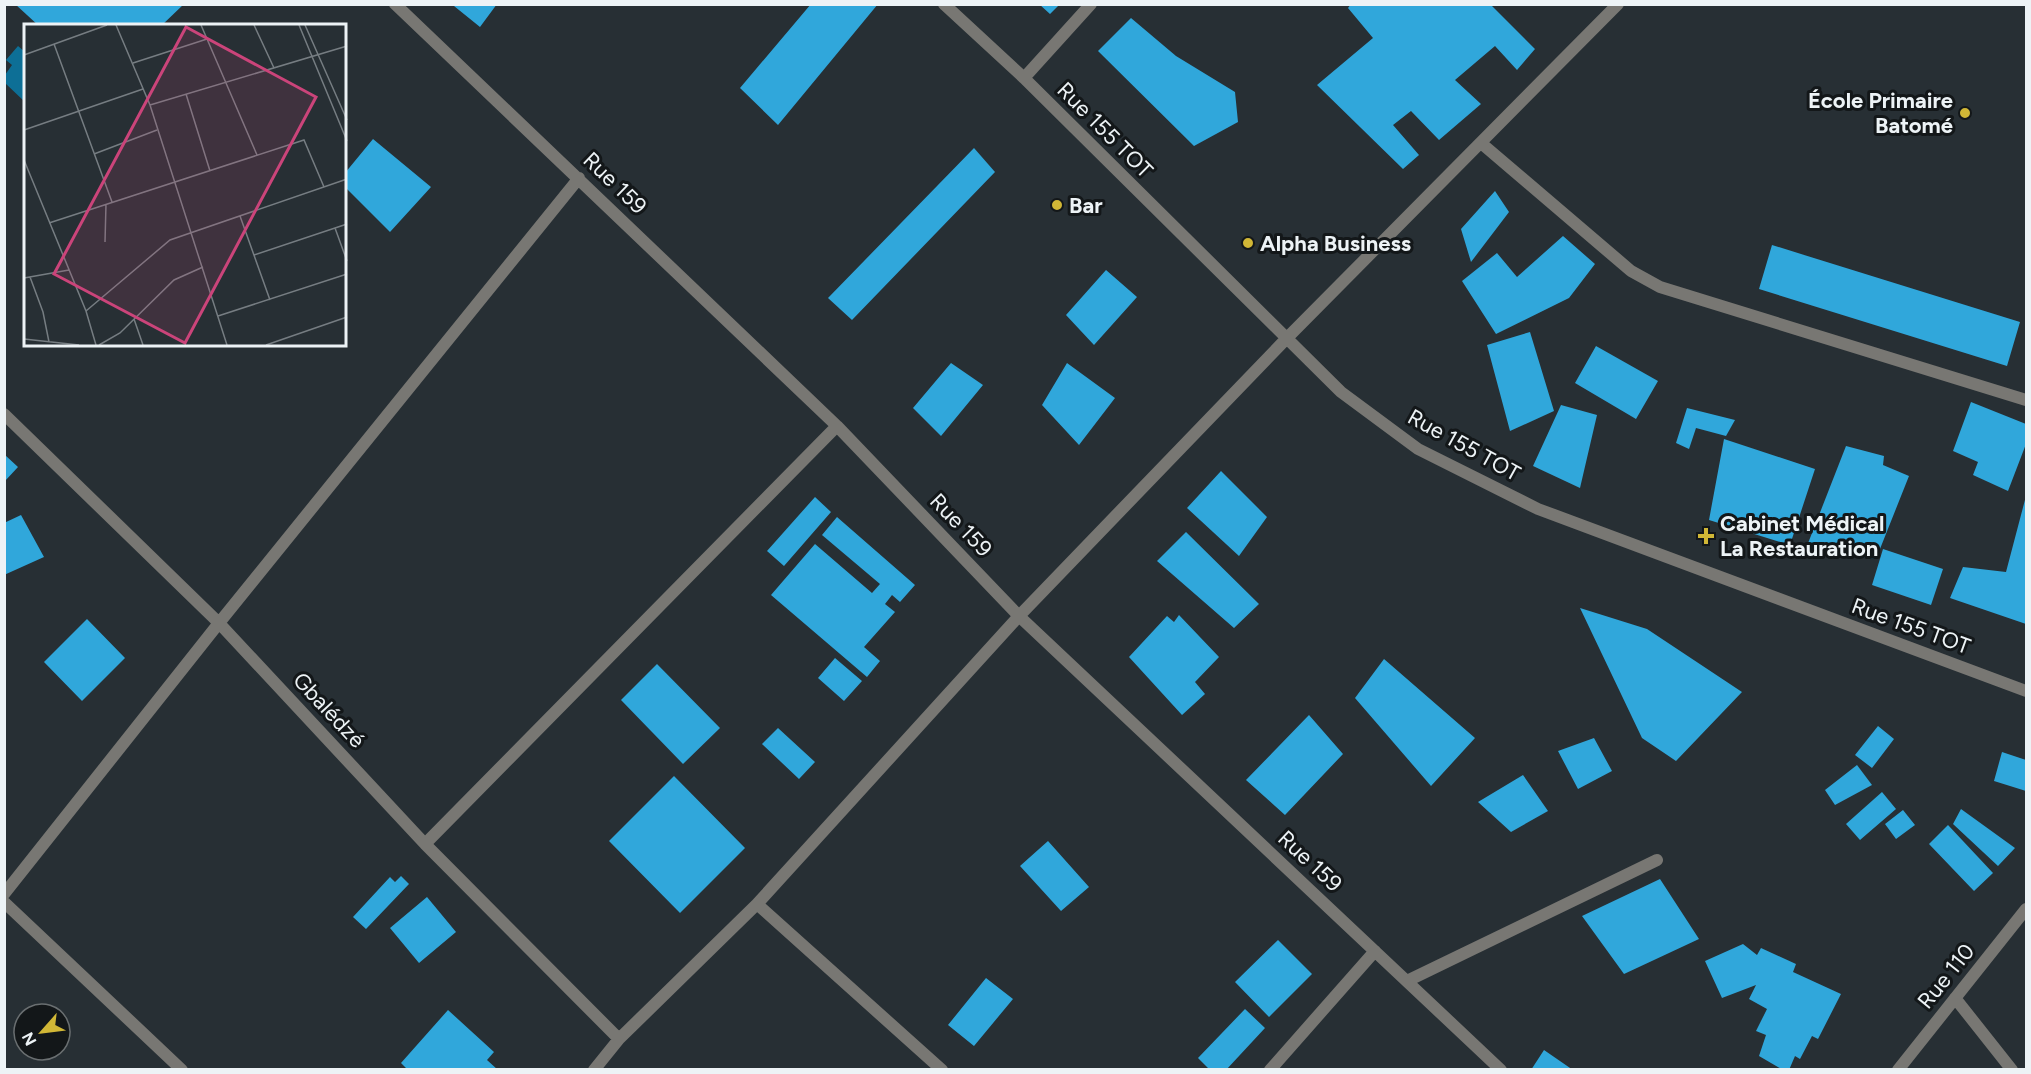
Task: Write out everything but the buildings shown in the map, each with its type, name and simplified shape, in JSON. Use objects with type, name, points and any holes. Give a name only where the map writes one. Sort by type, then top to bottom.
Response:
[{"type":"street","name":"Rue 159","points":[[395,4],[837,426],[1019,616],[1501,1070]]},
{"type":"street","name":"Rue 155 TOT","points":[[944,4],[1024,78],[1341,392],[1418,449],[1538,509],[2026,691]]},
{"type":"street","points":[[1024,78],[1091,4]]},
{"type":"street","points":[[594,1070],[619,1039],[758,904],[1019,616],[1286,339],[1618,4]]},
{"type":"street","points":[[1481,143],[1614,258],[1631,271],[1660,287],[2026,400]]},
{"type":"street","points":[[4,894],[219,623],[579,178]]},
{"type":"street","name":"Gbalédzé","points":[[4,414],[219,623],[425,844],[619,1039]]},
{"type":"street","points":[[425,844],[837,426]]},
{"type":"street","points":[[1407,981],[1657,860]]},
{"type":"street","points":[[4,902],[182,1070]]},
{"type":"street","points":[[758,904],[942,1070]]},
{"type":"street","name":"Rue 110","points":[[1898,1070],[2026,909]]},
{"type":"street","points":[[1270,1070],[1375,951]]},
{"type":"street","points":[[1955,998],[2012,1070]]},
{"type":"water","points":[[18,46],[24,51],[24,101],[5,83],[5,75],[12,65],[6,60]]},
{"type":"place","name":"École Primaire Batomé","points":[[1965,113]]},
{"type":"place","name":"Bar","points":[[1057,205]]},
{"type":"place","name":"Alpha Business","points":[[1248,243]]},
{"type":"place","name":"Cabinet Médical La Restauration","points":[[1706,536]]}]
